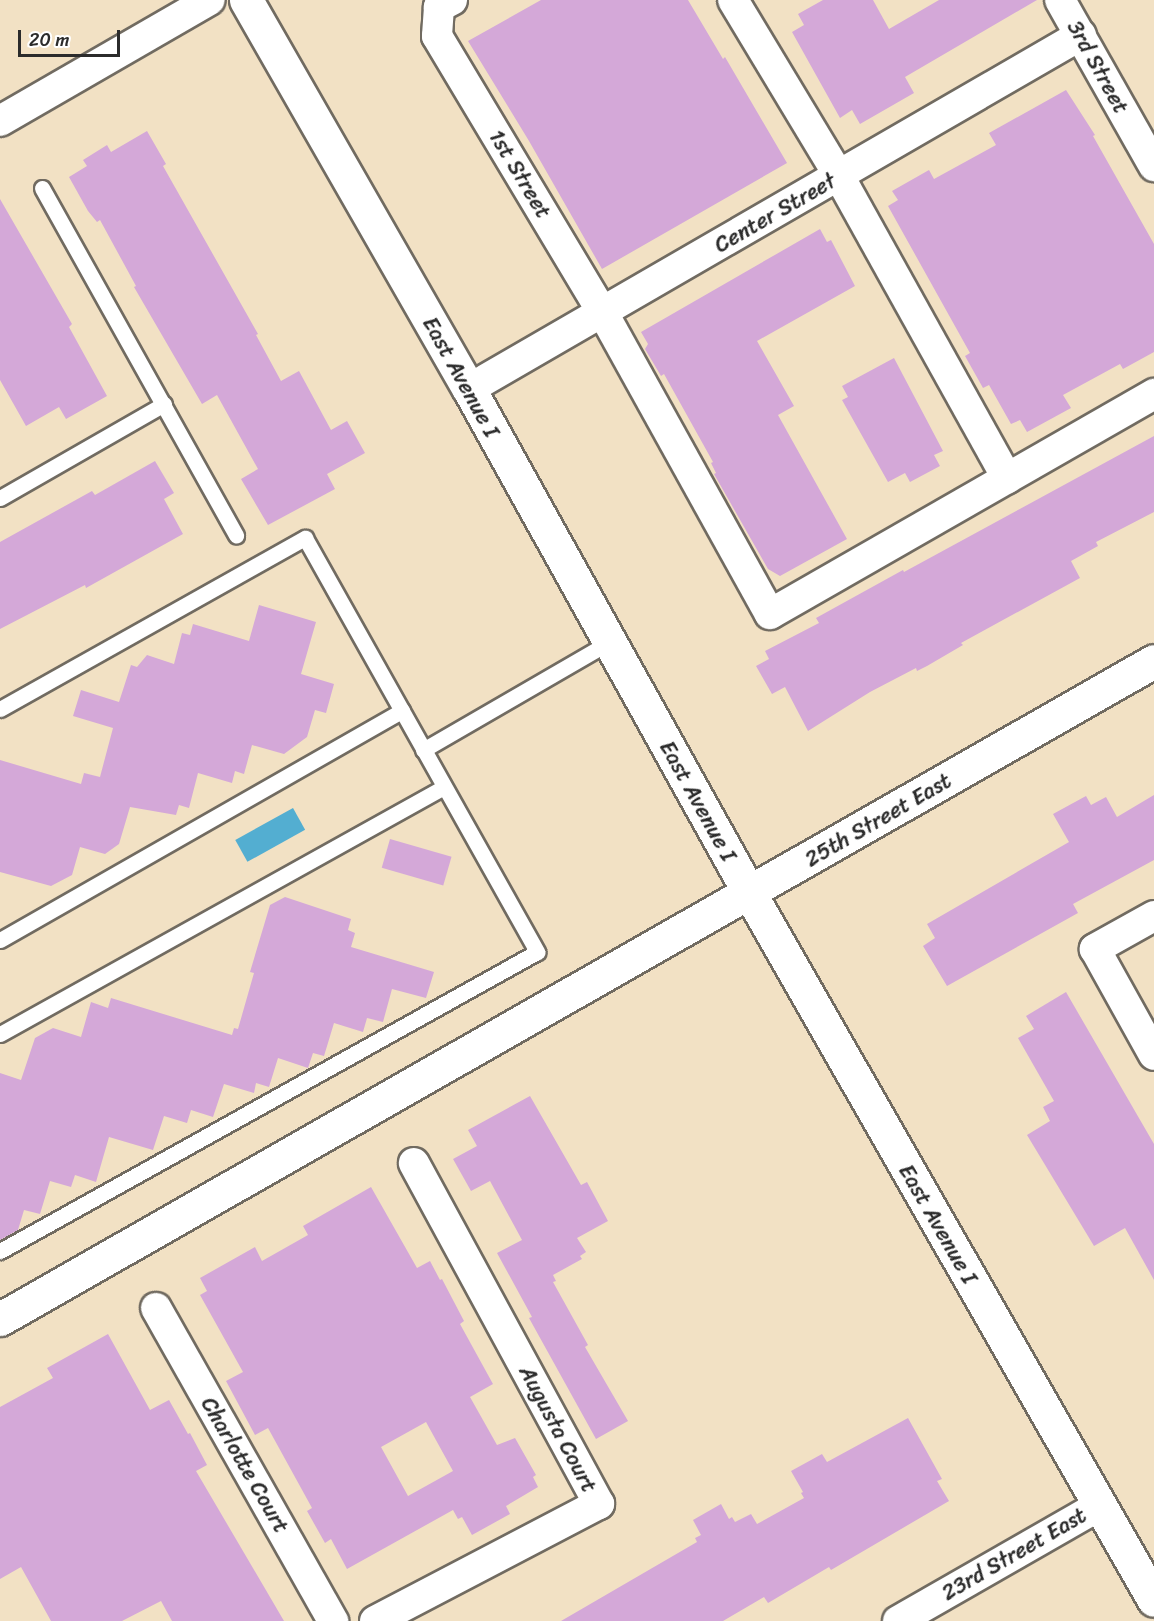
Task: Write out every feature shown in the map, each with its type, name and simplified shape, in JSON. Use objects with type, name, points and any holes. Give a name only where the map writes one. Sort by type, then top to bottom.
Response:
[{"type":"main road","name":"East Avenue I","points":[[246,0],[469,389],[750,894],[1154,1600]]},
{"type":"main road","name":"25th Street East","points":[[0,1319],[601,975],[750,894],[1154,661]]},
{"type":"street","points":[[0,121],[210,0]]},
{"type":"street","name":"1st Street","points":[[452,0],[439,7],[437,36],[603,313],[770,614],[1007,478]]},
{"type":"street","points":[[733,0],[839,176],[1007,478],[1154,394]]},
{"type":"street","name":"3rd Street","points":[[1060,0],[1154,166]]},
{"type":"street","name":"Center Street","points":[[469,389],[1081,35]]},
{"type":"street","points":[[1154,916],[1095,949],[1154,1055]]},
{"type":"street","name":"Augusta Court","points":[[375,1621],[599,1504],[414,1163]]},
{"type":"street","name":"Charlotte Court","points":[[156,1308],[333,1621]]},
{"type":"street","name":"23rd Street East","points":[[898,1621],[1099,1506]]},
{"type":"lane","points":[[42,188],[236,535]]},
{"type":"lane","points":[[0,498],[164,404]]},
{"type":"lane","points":[[0,709],[305,538],[537,952],[0,1251]]},
{"type":"lane","points":[[423,750],[609,642]]},
{"type":"lane","points":[[0,940],[402,711]]},
{"type":"lane","points":[[0,1034],[444,786]]},
{"type":"water","points":[[293,808],[305,830],[247,862],[235,840]]},
{"type":"building","points":[[541,0],[688,0],[723,59],[725,57],[787,163],[602,269],[529,141],[468,41]]},
{"type":"building","points":[[823,0],[873,0],[889,29],[939,0],[1037,0],[905,77],[914,93],[860,124],[852,110],[840,118],[792,32],[804,25],[798,14]]},
{"type":"building","points":[[1066,90],[1095,135],[1093,136],[1154,244],[1154,352],[1123,369],[1120,364],[1063,395],[1071,408],[1027,432],[1020,420],[1011,424],[989,385],[983,388],[965,356],[970,353],[888,206],[898,200],[892,191],[929,170],[934,179],[996,145],[989,133]]},
{"type":"building","points":[[147,131],[166,164],[163,166],[258,334],[256,335],[281,381],[299,371],[331,430],[347,421],[365,453],[327,474],[335,489],[268,525],[241,479],[258,469],[217,395],[202,404],[134,287],[136,286],[100,220],[97,222],[88,211],[69,177],[87,166],[83,160],[107,145],[111,152]]},
{"type":"building","points":[[0,199],[72,324],[69,327],[107,396],[66,419],[59,407],[26,426],[0,380]]},
{"type":"building","points":[[820,229],[827,242],[831,240],[855,286],[757,341],[794,406],[778,415],[847,539],[780,576],[768,569],[714,474],[716,473],[711,463],[713,462],[664,374],[661,376],[645,349],[648,344],[641,332]]},
{"type":"building","points":[[894,358],[943,451],[934,455],[940,466],[910,482],[905,473],[888,482],[842,400],[848,397],[842,386]]},
{"type":"building","points":[[1154,436],[1154,512],[1096,542],[1098,546],[1071,561],[1080,578],[961,643],[963,645],[927,666],[917,671],[916,668],[870,692],[808,731],[785,687],[772,694],[756,666],[769,659],[765,651],[819,623],[816,618]]},
{"type":"building","points":[[155,461],[174,493],[164,499],[183,534],[86,588],[85,585],[0,629],[0,542],[92,491],[95,495]]},
{"type":"building","points":[[259,605],[316,622],[301,674],[334,684],[326,713],[315,710],[307,737],[284,754],[252,745],[244,774],[235,771],[232,783],[198,773],[189,808],[179,805],[176,815],[130,807],[119,844],[105,854],[80,847],[72,875],[51,886],[0,872],[0,760],[81,784],[84,773],[100,777],[113,728],[73,716],[81,690],[119,702],[131,665],[137,667],[147,655],[174,664],[182,633],[190,635],[193,624],[249,641]]},
{"type":"building","points":[[1154,795],[1154,860],[1073,904],[1078,913],[947,986],[923,946],[935,938],[927,924],[1069,842],[1053,814],[1086,796],[1091,805],[1106,797],[1117,817]]},
{"type":"building","points":[[390,839],[452,857],[443,885],[382,868]]},
{"type":"building","points":[[285,897],[351,919],[348,930],[355,933],[351,947],[434,972],[426,998],[392,989],[383,1022],[367,1018],[363,1032],[334,1023],[324,1056],[313,1053],[308,1068],[278,1058],[269,1087],[256,1083],[254,1093],[224,1084],[213,1117],[191,1110],[187,1123],[164,1116],[153,1150],[109,1137],[96,1182],[75,1175],[71,1187],[50,1181],[40,1214],[24,1210],[18,1230],[0,1240],[0,1073],[21,1080],[35,1038],[53,1028],[81,1037],[91,1002],[108,1008],[111,998],[232,1035],[234,1028],[238,1029],[254,973],[250,972],[270,905]]},
{"type":"building","points":[[1066,992],[1154,1144],[1154,1280],[1125,1228],[1094,1246],[1027,1135],[1050,1121],[1043,1107],[1054,1101],[1018,1038],[1034,1029],[1026,1016]]},
{"type":"building","points":[[530,1096],[581,1185],[587,1182],[608,1221],[577,1238],[586,1252],[580,1256],[582,1259],[553,1275],[556,1281],[553,1282],[588,1345],[585,1347],[628,1421],[596,1439],[529,1318],[532,1317],[497,1253],[522,1240],[490,1181],[471,1191],[453,1159],[477,1146],[468,1130]]},
{"type":"building","points":[[371,1187],[417,1268],[430,1261],[464,1321],[460,1324],[493,1384],[470,1397],[497,1445],[515,1438],[536,1475],[533,1477],[538,1487],[506,1506],[510,1514],[472,1535],[462,1517],[458,1519],[453,1510],[347,1569],[331,1539],[325,1543],[307,1511],[312,1508],[268,1428],[255,1435],[226,1381],[243,1372],[200,1295],[207,1291],[200,1278],[255,1247],[262,1261],[308,1235],[303,1226]],"holes":[[[426,1422],[453,1471],[408,1496],[381,1447]]]},
{"type":"building","points":[[108,1334],[150,1410],[169,1400],[188,1434],[190,1433],[207,1465],[196,1471],[284,1621],[172,1621],[161,1601],[122,1621],[51,1621],[21,1567],[0,1579],[0,1407],[53,1378],[47,1368]]},
{"type":"building","points":[[908,1418],[942,1479],[937,1481],[949,1501],[831,1570],[829,1567],[768,1603],[764,1597],[723,1621],[561,1621],[697,1542],[695,1538],[701,1535],[693,1520],[721,1504],[729,1519],[732,1517],[735,1522],[751,1514],[757,1524],[804,1498],[791,1471],[822,1454],[827,1462]]}]
